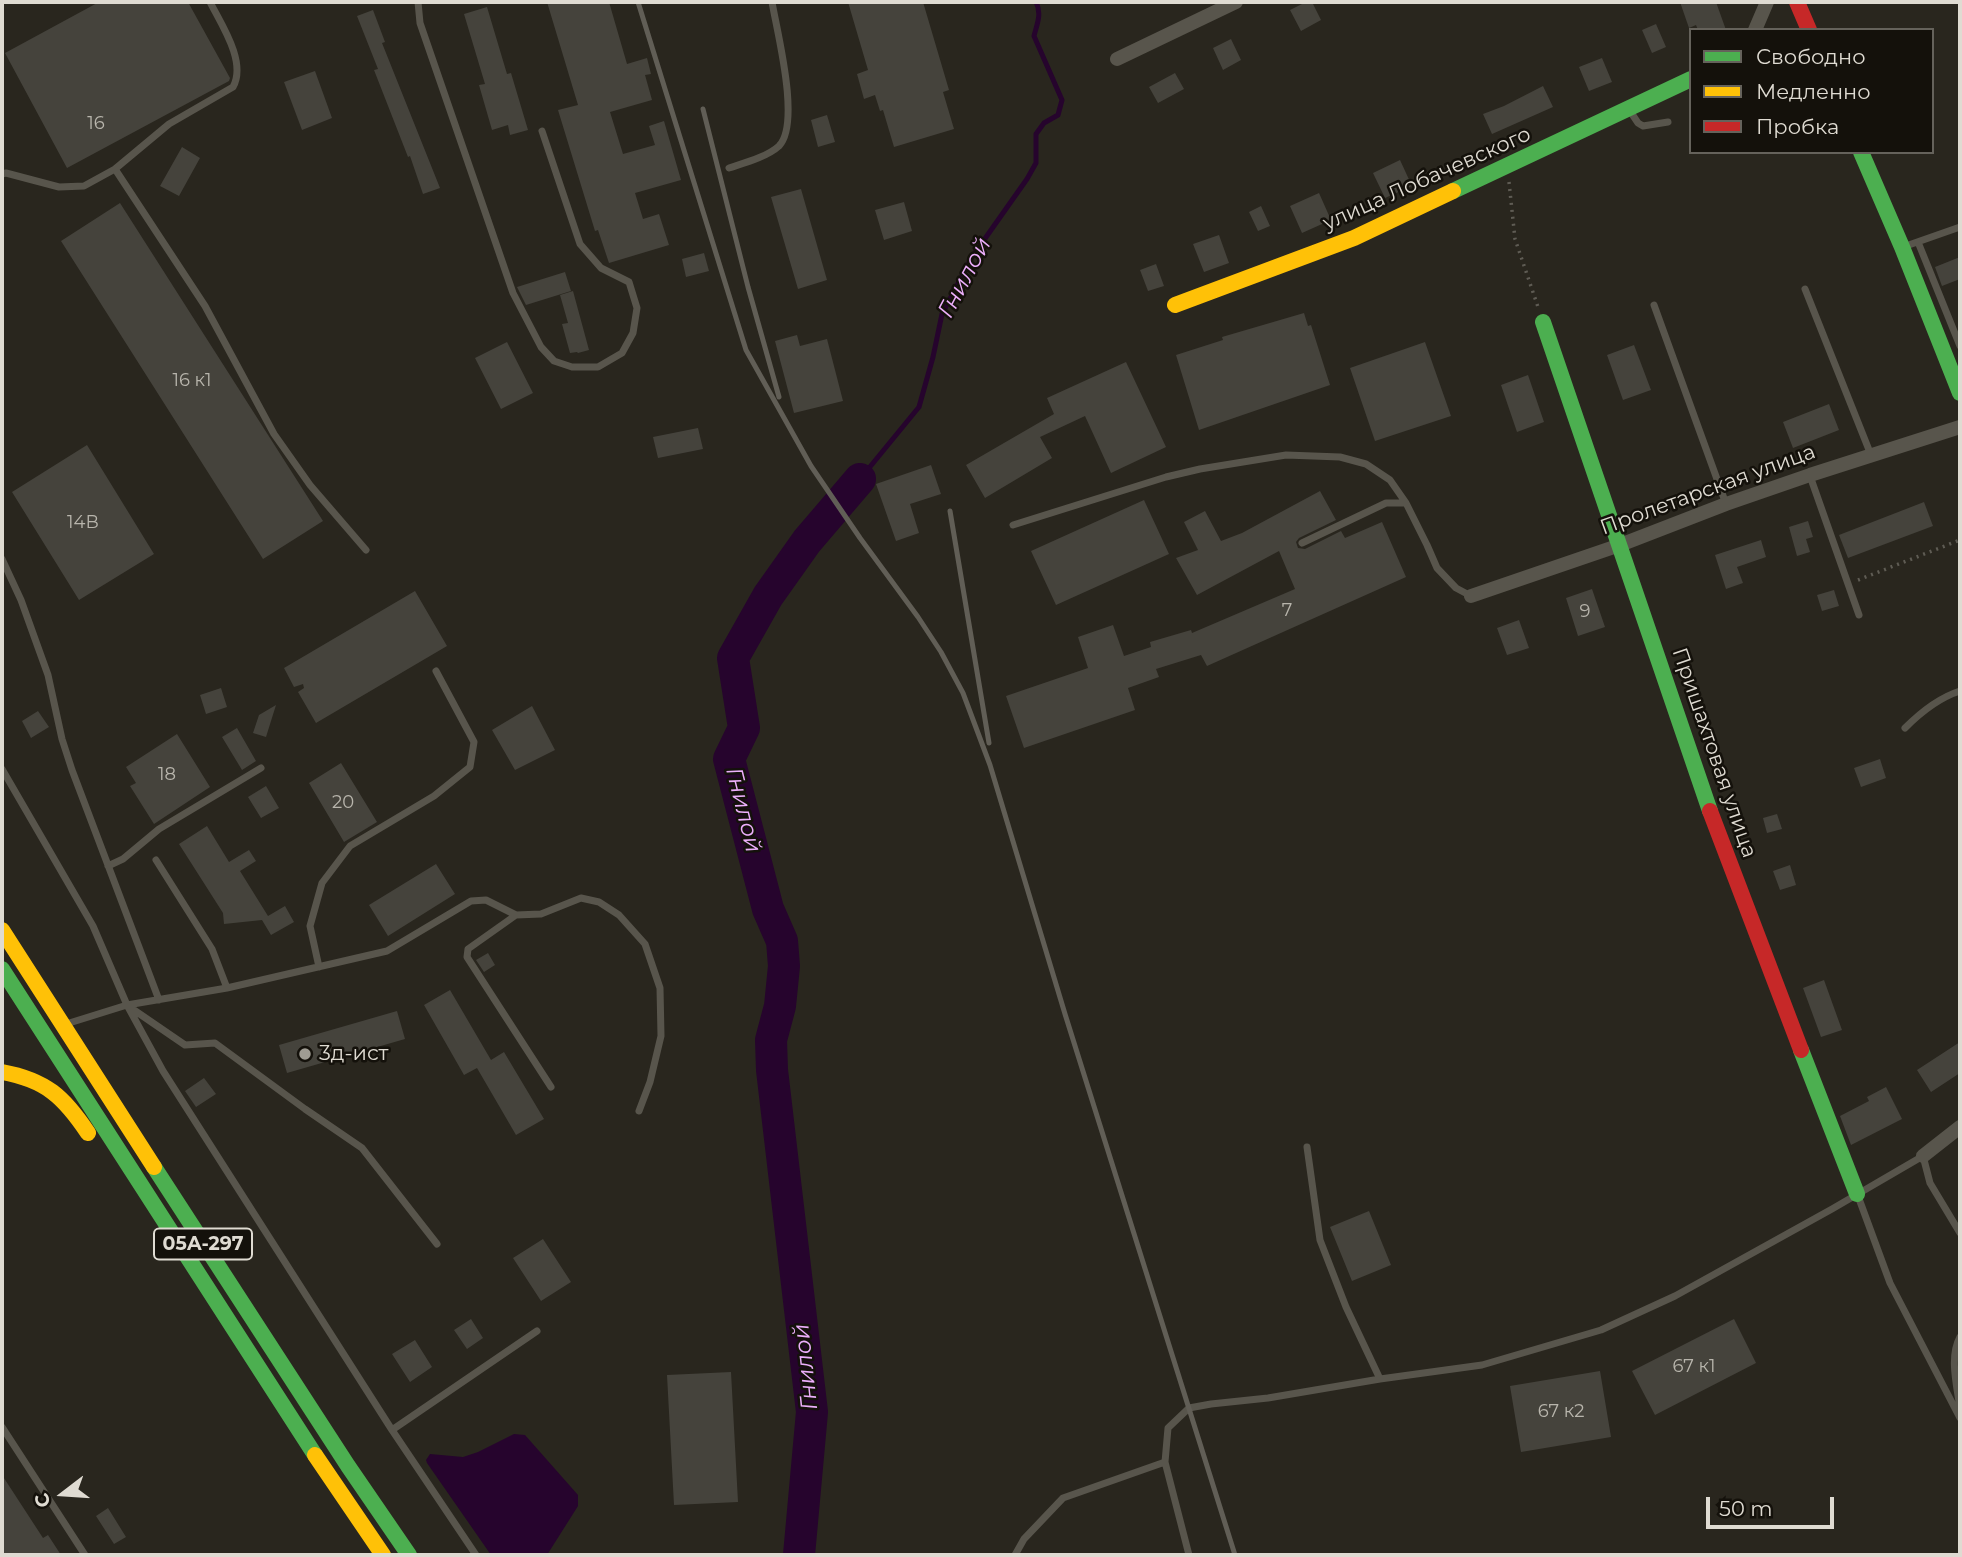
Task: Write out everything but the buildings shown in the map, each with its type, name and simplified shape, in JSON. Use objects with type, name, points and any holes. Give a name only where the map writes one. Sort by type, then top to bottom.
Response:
[{"type":"main road","points":[[1797,2],[1808,28]]},
{"type":"main road","name":"улица Лобачевского","points":[[1175,306],[1354,238],[1689,80]]},
{"type":"main road","points":[[1862,154],[1956,372],[1960,393]]},
{"type":"main road","name":"Пришахтовая улица","points":[[1543,322],[1717,831],[1857,1194]]},
{"type":"main road","name":"05А-297","points":[[2,930],[348,1466],[409,1555]]},
{"type":"main road","name":"05А-297","points":[[2,969],[332,1482],[383,1555]]},
{"type":"main road","points":[[2,1072],[29,1077],[50,1087],[73,1110],[156,1234],[190,1262]]},
{"type":"street","points":[[1117,59],[1236,2]]},
{"type":"street","points":[[1756,28],[1767,2]]},
{"type":"street","name":"Пролетарская улица","points":[[1471,596],[1620,545],[1726,504],[1960,427]]},
{"type":"street","points":[[1923,1156],[1960,1127]]},
{"type":"lane","points":[[2,174],[59,187],[84,186],[115,169],[169,124],[233,87],[237,81],[238,63],[210,2]]},
{"type":"lane","points":[[418,2],[420,23],[513,293],[541,347],[554,361],[572,368],[598,367],[622,353],[633,333],[637,308],[629,282],[601,268],[580,244],[542,131]]},
{"type":"lane","points":[[729,168],[755,160],[779,146],[787,130],[789,103],[772,2]]},
{"type":"lane","points":[[1627,108],[1643,126],[1668,122]]},
{"type":"lane","points":[[115,169],[205,306],[274,434],[310,485],[366,550]]},
{"type":"lane","points":[[1902,247],[1960,227]]},
{"type":"lane","points":[[1918,242],[1960,346]]},
{"type":"lane","points":[[1805,289],[1871,455]]},
{"type":"lane","points":[[1654,305],[1726,504]]},
{"type":"lane","points":[[1013,525],[1200,469],[1286,455],[1340,457],[1366,464],[1390,480],[1406,503],[1437,568],[1456,588],[1471,596]]},
{"type":"lane","points":[[1810,475],[1858,615]]},
{"type":"lane","points":[[1302,543],[1386,503],[1406,503]]},
{"type":"lane","points":[[2,559],[21,600],[48,675],[62,739],[72,770],[159,1000]]},
{"type":"lane","points":[[319,967],[310,926],[322,883],[351,846],[434,796],[470,767],[474,742],[436,671]]},
{"type":"lane","points":[[1905,728],[1920,713],[1946,696],[1960,691]]},
{"type":"lane","points":[[108,866],[123,859],[159,829],[261,768]]},
{"type":"lane","points":[[2,769],[93,926],[127,1005],[163,1071],[392,1430],[476,1555]]},
{"type":"lane","points":[[156,860],[212,949],[227,988]]},
{"type":"lane","points":[[62,1026],[127,1005],[227,988],[387,951],[471,901],[486,900],[516,915],[541,914],[581,898],[599,902],[619,915],[645,944],[660,989],[661,1036],[650,1082],[639,1111]]},
{"type":"lane","points":[[516,915],[468,948],[467,957],[551,1087]]},
{"type":"lane","points":[[127,1005],[185,1045],[215,1043],[362,1148],[437,1244]]},
{"type":"lane","points":[[1307,1147],[1320,1240],[1346,1307],[1380,1378]]},
{"type":"lane","points":[[1189,1555],[1165,1462],[1168,1428],[1189,1408],[1482,1365],[1601,1330],[1675,1296],[1923,1156],[1930,1182],[1960,1233]]},
{"type":"lane","points":[[1857,1194],[1890,1283],[1960,1418]]},
{"type":"lane","points":[[392,1430],[537,1331]]},
{"type":"lane","points":[[1960,1336],[1956,1343],[1954,1370],[1960,1408]]},
{"type":"lane","points":[[2,1427],[85,1555]]},
{"type":"lane","points":[[1015,1555],[1024,1539],[1063,1497],[1165,1462]]},
{"type":"path","points":[[1506,167],[1515,239],[1543,322]]},
{"type":"path","points":[[1848,583],[1960,540]]},
{"type":"shaded area","points":[[514,1434],[525,1435],[578,1495],[578,1506],[547,1555],[491,1555],[426,1460],[430,1454],[463,1457]]},
{"type":"waterway","name":"Гнилой","points":[[860,479],[919,407],[942,314],[972,257],[1036,163],[1036,134],[1044,123],[1058,115],[1062,100],[1034,36],[1039,15],[1036,2]]},
{"type":"waterway","name":"Гнилой","points":[[799,1555],[812,1412],[772,1070],[771,1040],[780,1006],[784,966],[782,941],[768,909],[729,759],[744,728],[733,658],[768,596],[807,541],[860,479]]},
{"type":"railway","points":[[638,2],[746,350],[811,466],[918,617],[963,693],[990,765],[1065,1014],[1235,1555]]},
{"type":"railway","points":[[703,109],[779,397]]},
{"type":"railway","points":[[950,511],[989,743]]},
{"type":"traffic: fast","points":[[1453,191],[1689,80]]},
{"type":"traffic: fast","points":[[1862,154],[1960,393]]},
{"type":"traffic: fast","points":[[1543,322],[1710,811]]},
{"type":"traffic: fast","points":[[2,969],[315,1455]]},
{"type":"traffic: fast","points":[[1801,1050],[1857,1194]]},
{"type":"traffic: fast","points":[[154,1167],[409,1555]]},
{"type":"traffic: slow","points":[[1175,305],[1354,238],[1453,191]]},
{"type":"traffic: slow","points":[[2,930],[154,1167]]},
{"type":"traffic: slow","points":[[2,1072],[31,1080],[52,1092],[71,1109],[88,1133]]},
{"type":"traffic: slow","points":[[315,1455],[383,1555]]},
{"type":"traffic: jam","points":[[1797,2],[1808,28]]},
{"type":"traffic: jam","points":[[1710,811],[1801,1050]]},
{"type":"place","name":"3д-ист","points":[[305,1054]]}]
